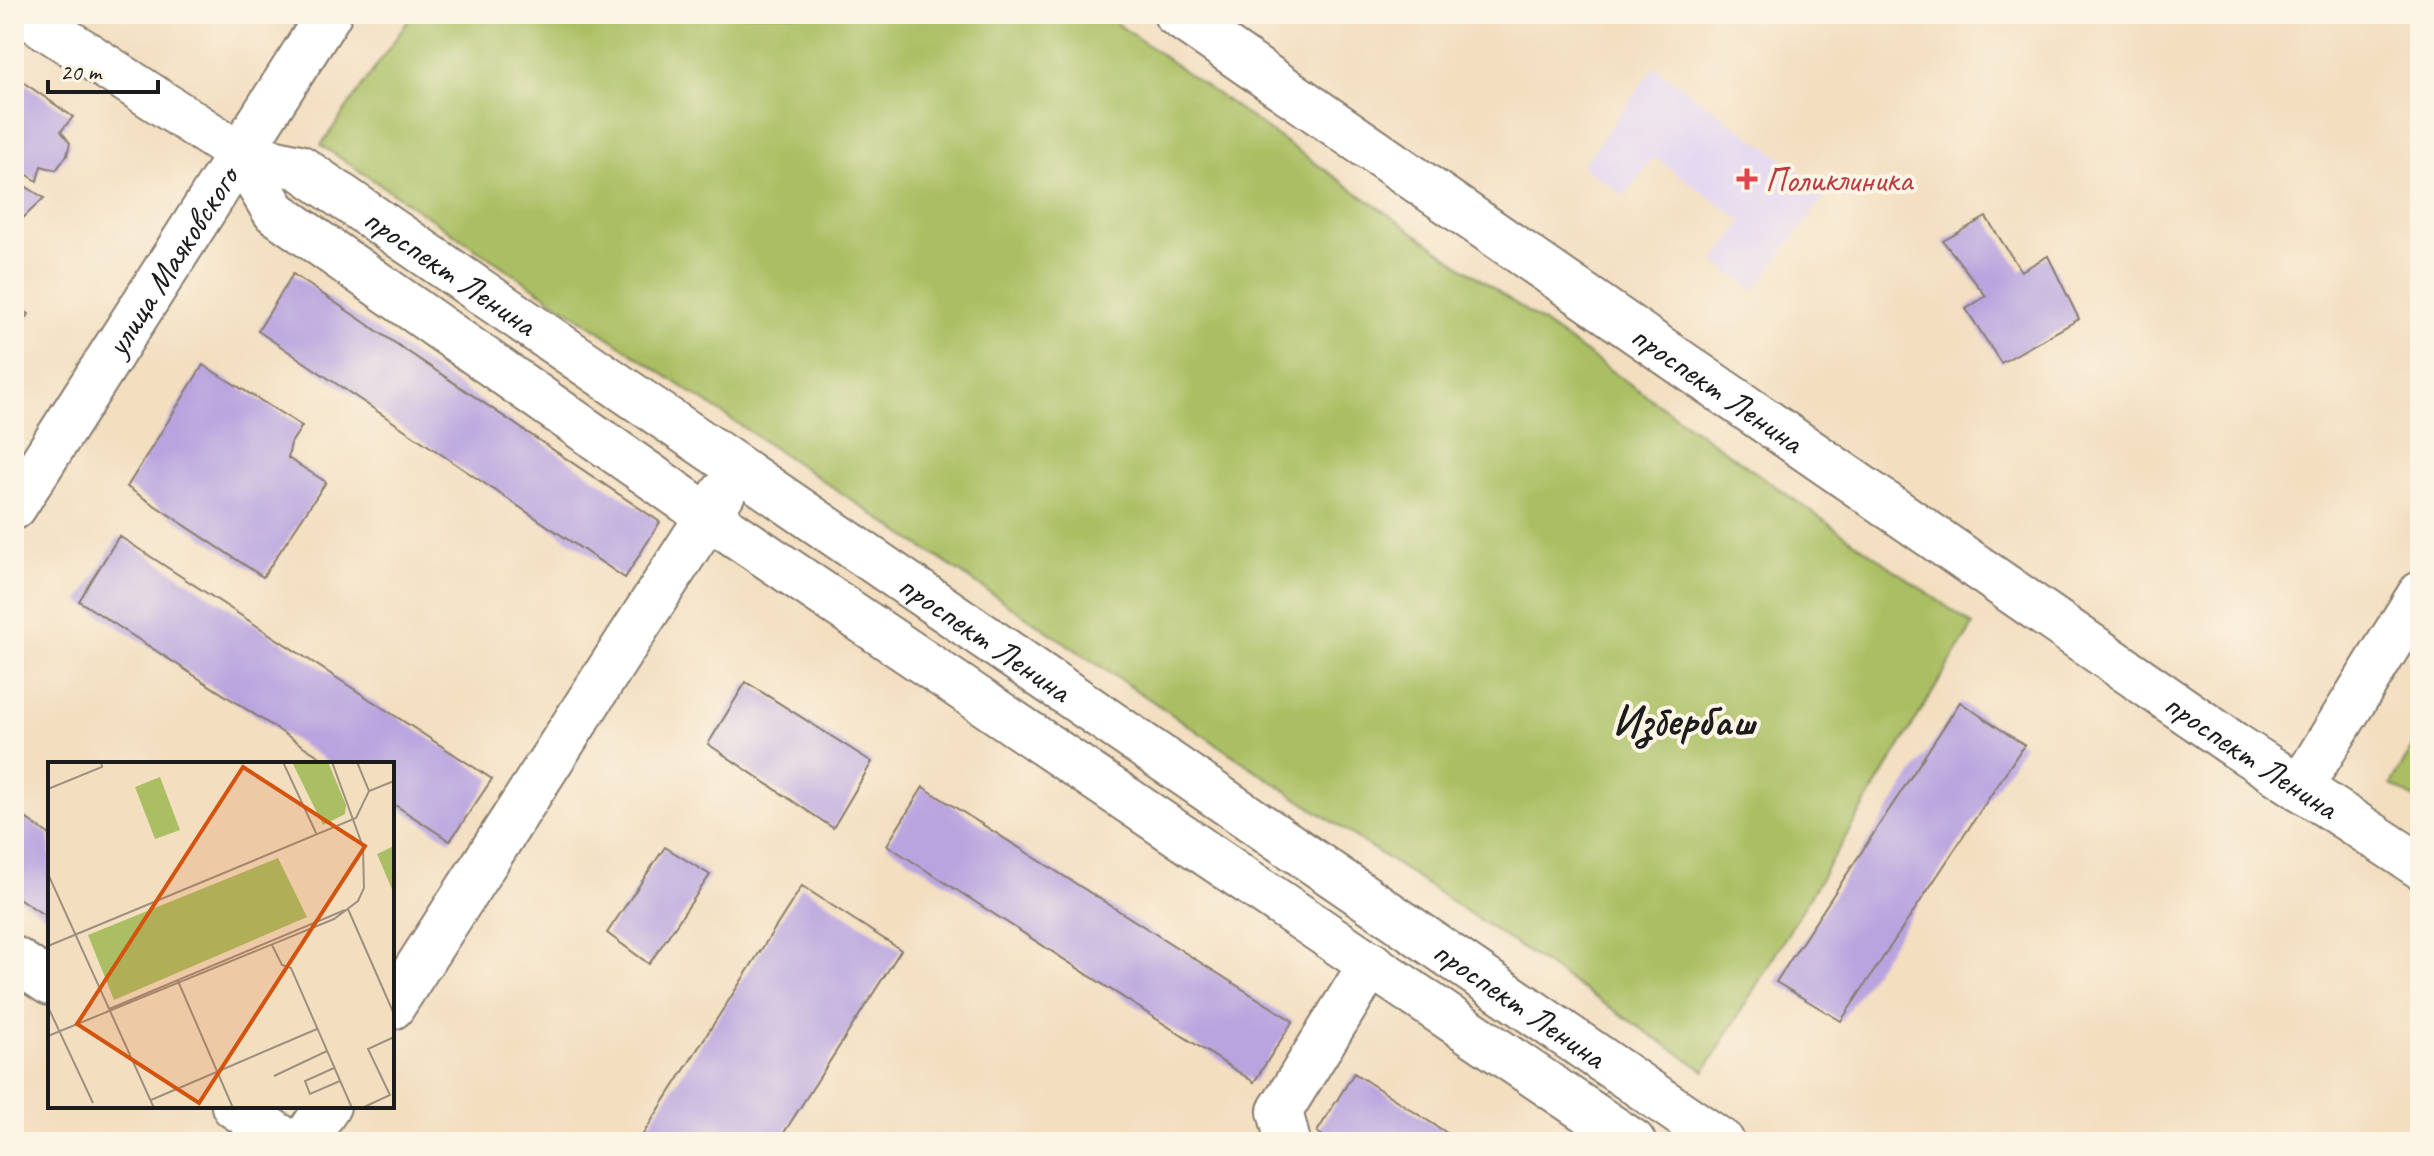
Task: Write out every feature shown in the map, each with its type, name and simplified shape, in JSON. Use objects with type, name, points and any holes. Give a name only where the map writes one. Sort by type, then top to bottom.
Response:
[{"type":"street","points":[[25,14],[240,154],[275,212],[709,517],[1633,1142]]},
{"type":"street","name":"улица Маяковского","points":[[14,507],[329,14]]},
{"type":"street","name":"проспект Ленина","points":[[1176,14],[2223,737],[2420,866]]},
{"type":"street","name":"проспект Ленина","points":[[240,154],[299,167],[1722,1142]]},
{"type":"street","points":[[394,1004],[739,467]]},
{"type":"street","points":[[871,627],[899,577]]},
{"type":"street","points":[[2300,788],[2420,594]]},
{"type":"street","points":[[1311,924],[1340,880]]},
{"type":"street","points":[[14,959],[48,982]]},
{"type":"street","points":[[1288,1142],[1280,1111],[1371,964]]},
{"type":"street","points":[[237,1108],[288,1142]]},
{"type":"street","points":[[304,1142],[327,1108]]},
{"type":"shaded area","name":"Поликлиника","points":[[1654,67],[1828,192],[1754,291],[1715,261],[1743,221],[1654,157],[1624,196],[1582,166]]},
{"type":"green space","points":[[413,14],[1103,14],[1973,625],[1705,1071],[321,145]]},
{"type":"green space","points":[[2420,735],[2420,802],[2391,785]]},
{"type":"building","points":[[20,80],[73,117],[61,131],[70,143],[67,155],[56,170],[41,166],[37,181],[14,166],[14,89]]},
{"type":"building","points":[[14,179],[44,198],[20,221],[19,242],[14,243]]},
{"type":"building","points":[[1986,217],[2021,271],[2048,256],[2079,319],[2001,363],[1966,309],[1986,296],[1943,241]]},
{"type":"building","points":[[293,274],[660,522],[625,578],[258,331]]},
{"type":"building","points":[[14,304],[29,314],[14,337]]},
{"type":"building","points":[[203,365],[302,426],[291,443],[288,458],[326,482],[263,577],[127,487]]},
{"type":"building","points":[[119,536],[492,779],[450,841],[394,804],[394,762],[328,762],[79,601]]},
{"type":"building","points":[[746,682],[872,762],[833,828],[708,744]]},
{"type":"building","points":[[1960,702],[2024,745],[1841,1021],[1776,982]]},
{"type":"building","points":[[923,787],[1293,1021],[1254,1082],[887,845]]},
{"type":"building","points":[[14,810],[48,834],[48,918],[14,895]]},
{"type":"building","points":[[665,847],[710,875],[649,964],[607,933]]},
{"type":"building","points":[[802,886],[901,950],[778,1142],[638,1142]]},
{"type":"building","points":[[1354,1073],[1461,1142],[1332,1142],[1317,1132]]},
{"type":"place","name":"Поликлиника","points":[[1747,179]]},
{"type":"district","name":"Избербаш","points":[[1684,721]]}]
